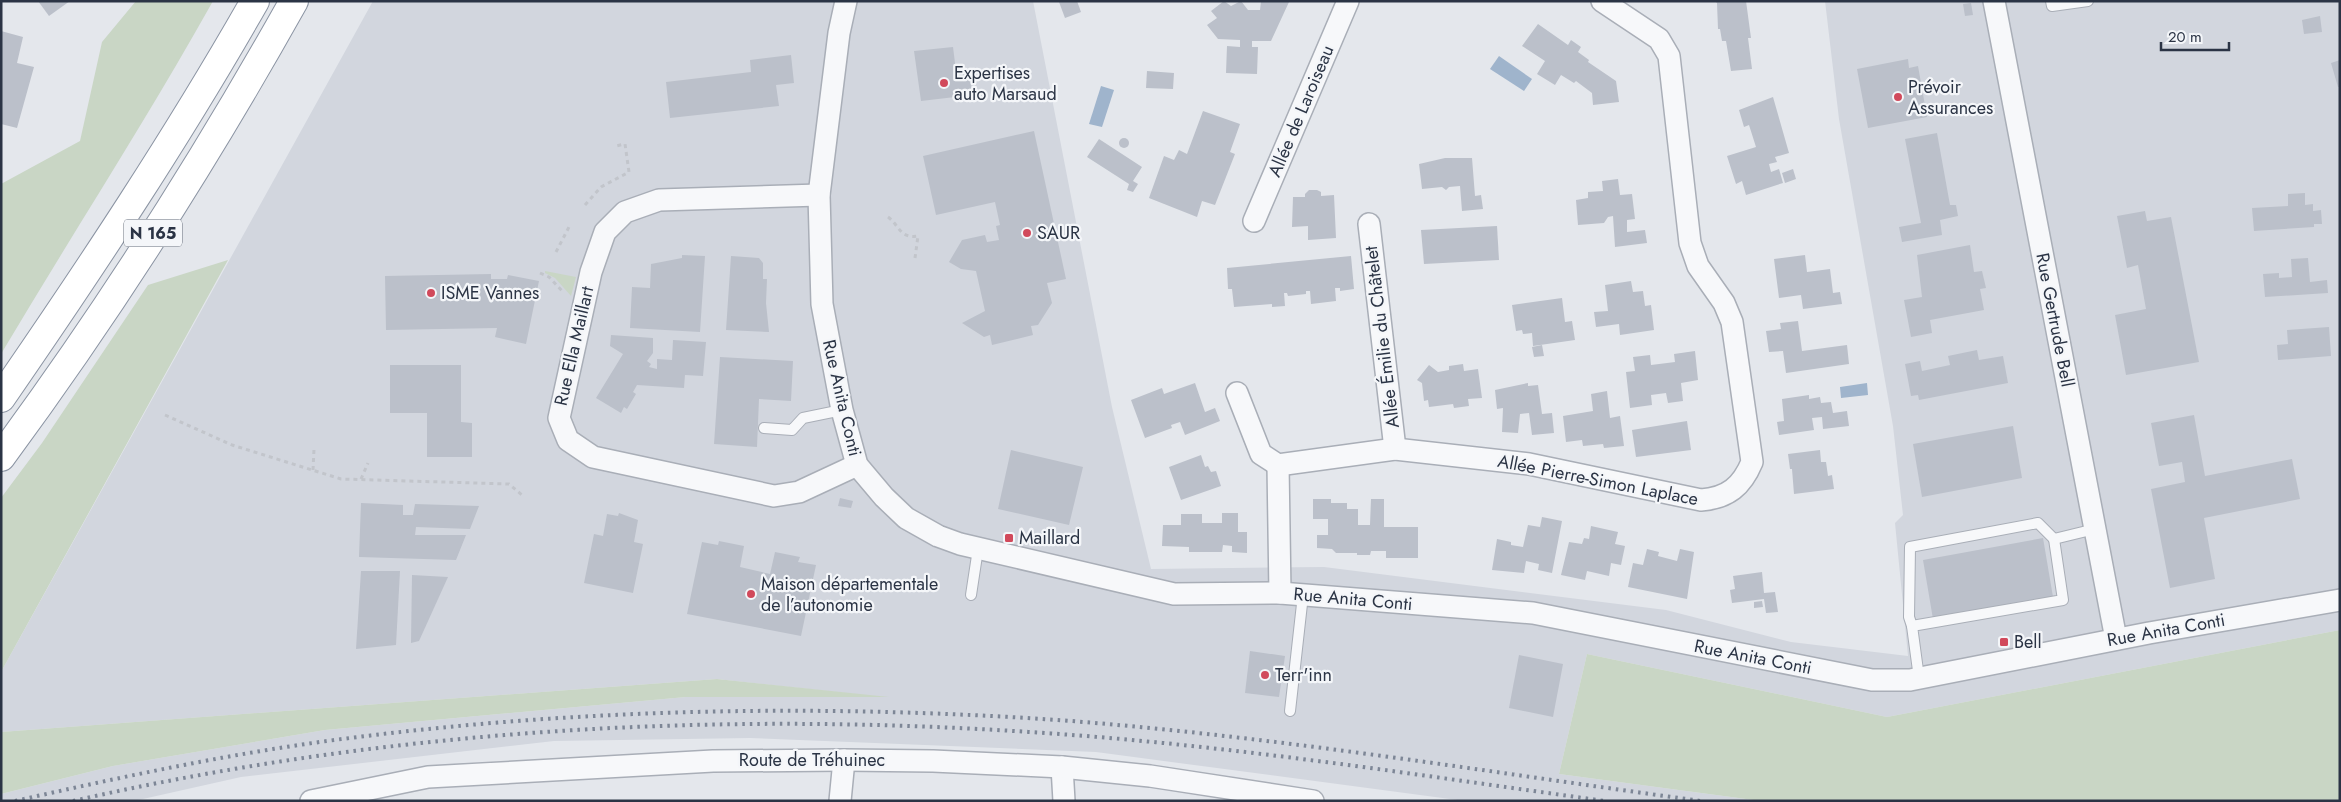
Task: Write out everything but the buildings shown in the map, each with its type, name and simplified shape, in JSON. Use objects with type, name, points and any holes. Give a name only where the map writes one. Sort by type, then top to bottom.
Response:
[{"type":"highway","name":"N 165","points":[[1,398],[72,296],[142,188],[255,1]]},
{"type":"highway","name":"N 165","points":[[1,457],[75,352],[193,172],[294,1]]},
{"type":"street","name":"Rue Anita Conti","points":[[846,1],[839,34],[819,195],[822,304],[842,410],[857,466],[884,497],[906,518],[938,536],[978,549],[1174,594],[1280,592],[1533,613],[1872,680],[1919,678],[2116,639],[2340,600]]},
{"type":"street","name":"Allée de Laroiseau","points":[[1254,221],[1348,1]]},
{"type":"street","name":"Allée Pierre-Simon Laplace","points":[[1278,465],[1396,449],[1529,464],[1701,500],[1717,499],[1733,491],[1746,478],[1752,462],[1732,322],[1724,303],[1698,266],[1690,243],[1669,56],[1659,39],[1602,1]]},
{"type":"street","name":"Rue Gertrude Bell","points":[[1994,1],[2116,639]]},
{"type":"street","name":"Rue Ella Maillart","points":[[819,195],[659,200],[625,212],[605,232],[591,272],[558,418],[568,440],[593,457],[774,496],[799,492],[857,466]]},
{"type":"street","name":"Allée Émilie du Châtelet","points":[[1369,224],[1396,449]]},
{"type":"street","points":[[1237,393],[1261,454],[1278,465],[1280,592]]},
{"type":"street","points":[[840,801],[844,760]]},
{"type":"street","name":"Route de Tréhuinec","points":[[311,801],[428,777],[713,761],[844,760],[933,761],[1062,767],[1150,776],[1313,801]]},
{"type":"street","points":[[1062,767],[1064,801]]},
{"type":"lane","points":[[2051,1],[2052,6],[2088,1]]},
{"type":"lane","points":[[764,428],[792,430],[803,418],[842,410]]},
{"type":"lane","points":[[1912,626],[2063,600],[2054,540],[2038,523],[1910,547],[1909,617],[1912,626],[1919,678]]},
{"type":"lane","points":[[2054,540],[2096,529]]},
{"type":"lane","points":[[971,595],[978,549]]},
{"type":"lane","points":[[1290,711],[1303,595]]},
{"type":"path","points":[[585,205],[601,187],[629,172],[625,144],[616,146]]},
{"type":"path","points":[[888,217],[902,234],[907,237],[918,236],[915,258]]},
{"type":"path","points":[[556,252],[569,227]]},
{"type":"path","points":[[540,273],[549,277],[570,299]]},
{"type":"path","points":[[166,415],[232,445],[341,479],[509,484],[522,495]]},
{"type":"path","points":[[313,470],[314,449]]},
{"type":"path","points":[[361,479],[368,463]]},
{"type":"shaded area","points":[[373,1],[1033,1],[1112,407],[1151,569],[1324,567],[1666,610],[1791,642],[1908,656],[1895,523],[1903,515],[1893,426],[1839,119],[1825,1],[2340,1],[2340,630],[1887,717],[1587,654],[1559,774],[1761,801],[1465,801],[1096,752],[750,738],[554,741],[241,777],[134,801],[1,801],[1,794],[113,766],[325,730],[686,697],[882,697],[717,679],[1,732],[1,672]]},
{"type":"green space","points":[[136,1],[213,1],[1,354],[1,184],[80,141],[102,42]]},
{"type":"green space","points":[[228,260],[1,672],[1,498],[42,443],[148,285]]},
{"type":"green space","points":[[545,271],[576,277],[571,296],[555,278],[545,273]]},
{"type":"green space","points":[[2340,630],[2340,801],[1761,801],[1559,774],[1587,654],[1887,717]]},
{"type":"green space","points":[[717,679],[889,697],[686,697],[325,730],[113,766],[1,794],[1,732]]},
{"type":"water","points":[[1499,56],[1532,79],[1524,91],[1490,69]]},
{"type":"water","points":[[1101,86],[1114,90],[1102,127],[1089,124]]},
{"type":"water","points":[[1867,383],[1868,395],[1841,398],[1840,387]]},
{"type":"railway","points":[[15,801],[224,757],[350,738],[527,720],[615,715],[792,711],[969,715],[1139,727],[1300,745],[1701,801]]},
{"type":"railway","points":[[73,801],[195,776],[317,756],[440,741],[563,731],[687,725],[811,724],[935,727],[1059,734],[1196,746],[1605,801]]},
{"type":"place","name":"Expertises auto Marsaud","points":[[944,83]]},
{"type":"place","name":"Prévoir Assurances","points":[[1898,97]]},
{"type":"place","name":"SAUR","points":[[1027,233]]},
{"type":"place","name":"ISME Vannes","points":[[431,293]]},
{"type":"place","name":"Maillard","points":[[1009,538]]},
{"type":"place","name":"Maison départementale de l’autonomie","points":[[751,594]]},
{"type":"place","name":"Bell","points":[[2004,642]]},
{"type":"place","name":"Terr'inn","points":[[1265,675]]}]
